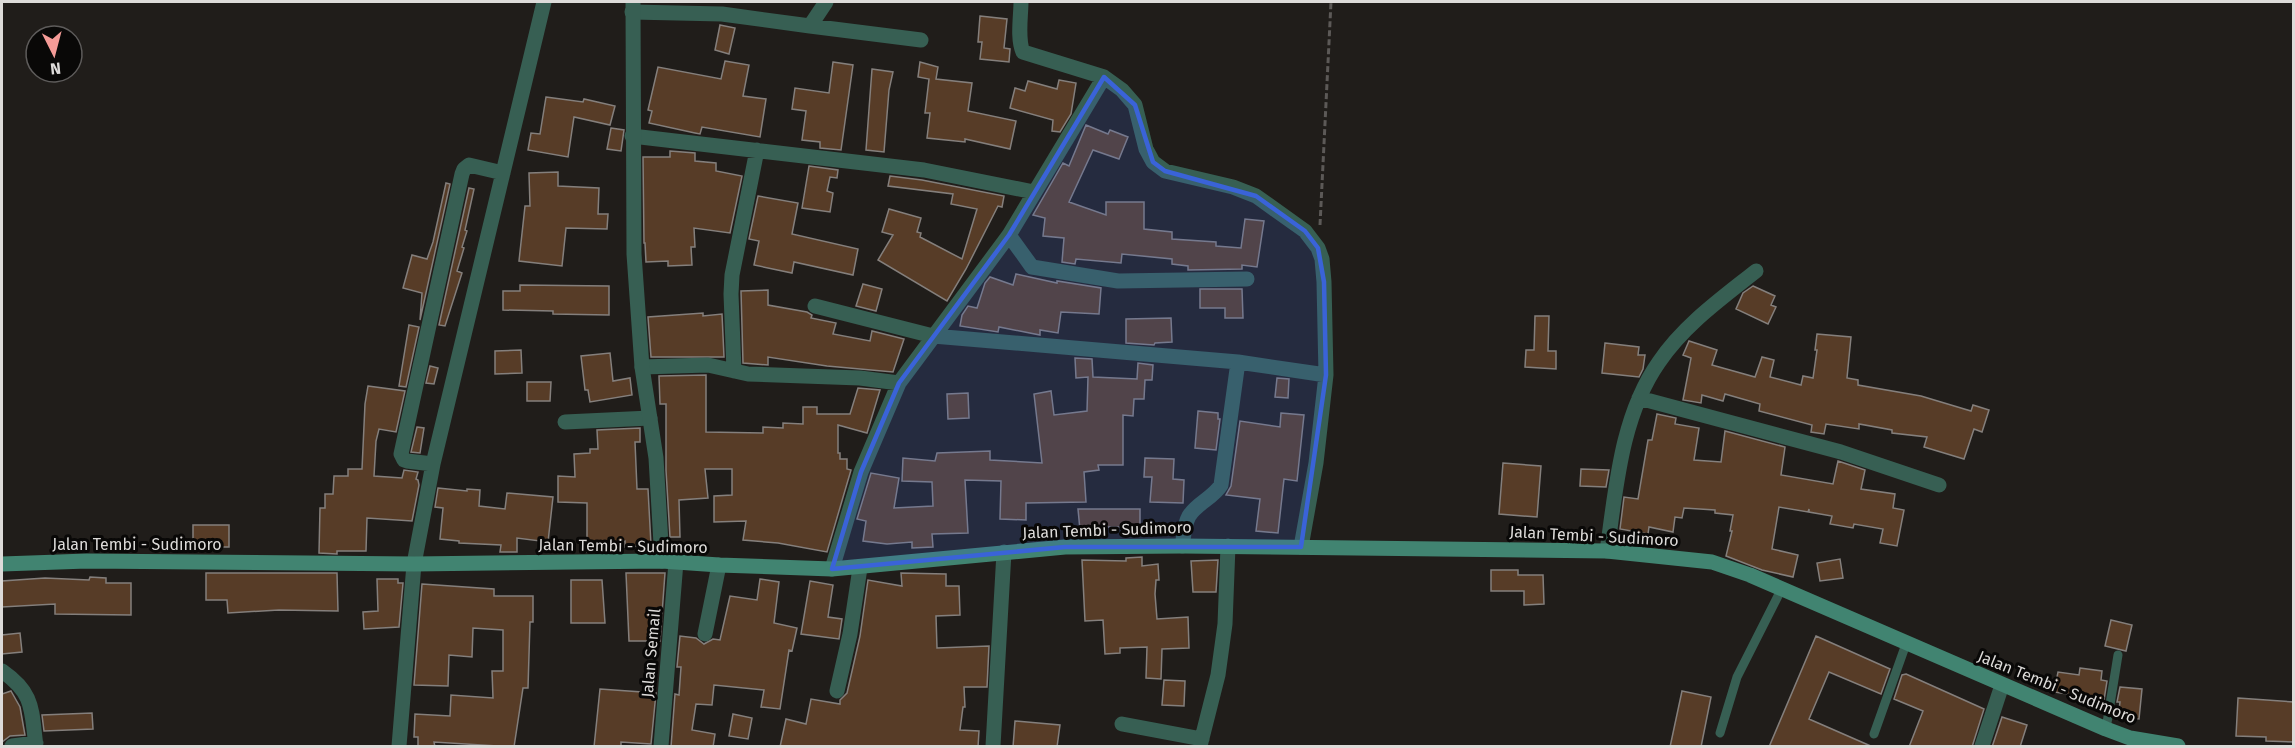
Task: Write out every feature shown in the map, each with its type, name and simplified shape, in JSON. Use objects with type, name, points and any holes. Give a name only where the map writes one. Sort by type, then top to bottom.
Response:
[{"type":"main road","name":"Jalan Tembi - Sudimoro","points":[[2,564],[99,561],[414,564],[669,562],[719,566],[832,569],[1065,547],[1182,546],[1606,551],[1681,557],[1712,562],[1786,590],[1834,613],[2142,744],[2178,747]]},
{"type":"street","points":[[399,747],[414,564],[433,464],[544,2]]},
{"type":"street","points":[[810,26],[826,2]]},
{"type":"street","points":[[1021,2],[1020,28],[1023,52],[1104,76],[1122,90],[1135,105],[1146,149],[1153,162],[1165,171],[1233,187],[1256,196],[1297,224],[1313,240],[1322,259],[1326,375],[1316,463],[1301,547]]},
{"type":"street","points":[[632,7],[722,14],[921,40]]},
{"type":"street","name":"Jalan Semail","points":[[632,7],[633,224],[642,367],[669,562],[661,747]]},
{"type":"street","points":[[832,569],[861,472],[899,383],[1008,235],[1104,76]]},
{"type":"street","points":[[632,135],[924,170],[1034,192]]},
{"type":"street","points":[[734,371],[732,275],[757,150]]},
{"type":"street","points":[[433,464],[404,460],[402,450],[460,184],[464,168],[469,165],[503,173]]},
{"type":"street","points":[[1008,235],[1032,267],[1118,280],[1247,279]]},
{"type":"street","points":[[1606,551],[1626,437],[1639,398],[1659,362],[1673,344],[1709,308],[1756,271]]},
{"type":"street","points":[[815,306],[933,336],[1238,362],[1326,375]]},
{"type":"street","points":[[1182,546],[1186,525],[1191,514],[1221,485],[1238,362]]},
{"type":"street","points":[[642,367],[708,365],[766,375],[860,378],[899,383]]},
{"type":"street","points":[[1639,398],[1840,452],[1939,485]]},
{"type":"street","points":[[565,422],[650,418]]},
{"type":"street","points":[[1122,724],[1201,743],[1218,675],[1225,624],[1228,546]]},
{"type":"street","points":[[993,747],[1004,552]]},
{"type":"street","points":[[705,634],[719,566]]},
{"type":"street","points":[[837,691],[850,634],[860,568]]},
{"type":"street","points":[[2,671],[17,682],[32,709],[36,745],[12,747]]},
{"type":"street","points":[[1982,747],[2002,685]]},
{"type":"lane","points":[[1720,733],[1737,677],[1786,590]]},
{"type":"lane","points":[[1874,734],[1906,644]]},
{"type":"lane","points":[[2106,729],[2118,655]]},
{"type":"path","points":[[1320,225],[1331,2]]},
{"type":"highlighted area","points":[[1104,77],[1135,105],[1153,162],[1165,171],[1256,196],[1305,231],[1318,248],[1324,282],[1326,375],[1301,547],[1065,547],[832,569],[861,472],[899,383],[1009,235]]},
{"type":"building","points":[[980,16],[1007,19],[1004,48],[1010,49],[1009,62],[980,59],[982,42],[978,42]]},
{"type":"building","points":[[720,25],[735,28],[729,54],[715,50]]},
{"type":"building","points":[[725,61],[749,65],[743,96],[766,99],[760,137],[702,127],[700,134],[649,123],[652,111],[648,110],[658,67],[721,79]]},
{"type":"building","points":[[833,62],[853,65],[841,150],[820,148],[820,142],[802,140],[806,111],[792,109],[795,88],[829,93]]},
{"type":"building","points":[[920,62],[938,67],[936,79],[972,83],[968,111],[1016,121],[1010,149],[965,139],[965,142],[927,138],[930,113],[925,113],[929,79],[918,77]]},
{"type":"building","points":[[872,69],[893,72],[889,90],[884,152],[866,150]]},
{"type":"building","points":[[1059,80],[1076,83],[1071,114],[1060,132],[1052,131],[1053,120],[1010,108],[1015,88],[1025,91],[1028,81],[1057,89]]},
{"type":"building","points":[[546,97],[583,102],[584,99],[615,106],[610,125],[574,117],[568,157],[528,150],[531,133],[540,134]]},
{"type":"building","points":[[1086,125],[1108,134],[1110,130],[1128,137],[1119,159],[1093,150],[1069,202],[1106,215],[1106,202],[1144,202],[1144,229],[1172,232],[1172,239],[1216,242],[1216,246],[1241,248],[1245,219],[1264,221],[1257,267],[1242,265],[1242,269],[1188,270],[1188,266],[1172,264],[1172,259],[1122,254],[1121,263],[1076,259],[1075,264],[1062,262],[1064,238],[1043,236],[1045,218],[1033,215],[1063,163],[1069,166]]},
{"type":"building","points":[[611,128],[624,130],[621,151],[607,149]]},
{"type":"building","points":[[670,151],[695,153],[695,161],[716,163],[716,171],[742,176],[730,233],[694,228],[695,247],[691,247],[692,265],[668,266],[668,261],[646,262],[643,157],[670,157]]},
{"type":"building","points":[[809,166],[838,170],[837,178],[830,177],[827,191],[833,193],[830,212],[802,208]]},
{"type":"building","points":[[558,172],[558,186],[599,188],[598,214],[608,214],[607,229],[566,228],[562,266],[519,261],[525,206],[530,206],[529,173]]},
{"type":"building","points":[[890,176],[1004,196],[1002,207],[998,206],[947,301],[878,260],[893,235],[882,232],[889,209],[921,218],[917,232],[921,233],[920,237],[962,259],[977,209],[951,204],[953,194],[888,186]]},
{"type":"building","points":[[446,183],[450,184],[420,320],[422,293],[403,288],[412,255],[427,259]]},
{"type":"building","points":[[469,188],[474,189],[462,247],[464,248],[457,271],[462,273],[445,326],[439,325]]},
{"type":"building","points":[[758,196],[798,203],[792,234],[858,249],[853,275],[794,262],[792,273],[754,265],[759,241],[749,239]]},
{"type":"building","points":[[1016,274],[1057,283],[1057,281],[1101,288],[1099,314],[1061,312],[1058,333],[1040,330],[1040,335],[999,327],[998,332],[960,326],[962,315],[968,306],[977,308],[985,283],[990,277],[1013,285]]},
{"type":"building","points":[[863,284],[882,289],[876,311],[856,306]]},
{"type":"building","points":[[520,285],[609,286],[609,315],[503,310],[503,291],[520,291]]},
{"type":"building","points":[[1753,286],[1775,296],[1771,305],[1776,307],[1768,324],[1736,309],[1743,293]]},
{"type":"building","points":[[1200,289],[1242,289],[1243,318],[1225,318],[1225,308],[1200,308]]},
{"type":"building","points":[[768,290],[768,305],[807,312],[812,315],[811,318],[836,323],[833,334],[870,341],[872,331],[904,339],[893,372],[827,366],[768,357],[768,365],[743,363],[741,291]]},
{"type":"building","points":[[703,313],[703,316],[722,314],[724,357],[651,357],[648,317]]},
{"type":"building","points":[[1535,316],[1549,316],[1548,351],[1556,351],[1556,369],[1525,367],[1526,350],[1534,350]]},
{"type":"building","points":[[1171,318],[1172,342],[1155,343],[1154,345],[1126,343],[1126,319]]},
{"type":"building","points":[[409,325],[419,327],[406,387],[399,386]]},
{"type":"building","points":[[1817,334],[1851,337],[1847,378],[1858,380],[1858,385],[1921,396],[1971,411],[1973,405],[1989,410],[1982,432],[1974,429],[1964,459],[1924,447],[1927,437],[1892,433],[1892,430],[1859,424],[1859,429],[1826,424],[1824,434],[1811,432],[1812,425],[1759,411],[1760,404],[1725,394],[1723,401],[1702,395],[1701,403],[1683,400],[1691,358],[1683,355],[1689,341],[1717,350],[1712,365],[1755,377],[1762,357],[1774,360],[1770,377],[1801,385],[1803,376],[1813,378]]},
{"type":"building","points":[[1605,343],[1639,347],[1638,355],[1645,355],[1639,377],[1602,373]]},
{"type":"building","points":[[521,350],[522,373],[495,374],[495,351]]},
{"type":"building","points":[[610,353],[613,381],[630,378],[632,395],[590,402],[588,390],[585,390],[581,356]]},
{"type":"building","points":[[1075,358],[1092,359],[1093,377],[1137,379],[1138,363],[1153,365],[1152,380],[1145,380],[1144,399],[1134,399],[1133,416],[1123,415],[1123,465],[1098,465],[1099,470],[1084,472],[1086,502],[1026,503],[1026,520],[1000,519],[1001,481],[965,480],[968,533],[932,534],[933,547],[912,548],[912,542],[887,544],[863,541],[866,521],[857,519],[871,473],[899,478],[894,508],[933,506],[932,482],[902,481],[903,458],[935,461],[937,453],[990,451],[990,460],[1042,463],[1034,394],[1051,391],[1054,415],[1087,411],[1088,377],[1076,378]]},
{"type":"building","points":[[430,366],[438,368],[434,384],[426,383]]},
{"type":"building","points":[[706,375],[706,432],[763,433],[763,427],[783,428],[783,423],[803,424],[803,407],[817,407],[817,414],[850,414],[858,388],[880,390],[867,433],[838,425],[838,453],[840,453],[840,459],[847,459],[847,469],[851,470],[827,552],[778,543],[743,540],[746,521],[714,522],[714,496],[732,495],[732,469],[705,469],[708,498],[679,500],[680,537],[670,537],[666,470],[666,404],[660,404],[659,376]]},
{"type":"building","points":[[1277,378],[1289,379],[1288,398],[1275,397]]},
{"type":"building","points":[[527,382],[551,382],[550,401],[527,401]]},
{"type":"building","points":[[368,386],[405,391],[396,432],[379,429],[374,476],[402,478],[404,470],[418,472],[416,479],[419,485],[412,521],[367,518],[366,551],[319,553],[320,508],[325,508],[325,494],[333,494],[334,476],[348,476],[348,469],[362,469]]},
{"type":"building","points":[[968,393],[969,418],[948,419],[947,394]]},
{"type":"building","points":[[1198,411],[1218,413],[1218,419],[1220,419],[1216,450],[1195,448]]},
{"type":"building","points":[[1281,413],[1304,415],[1297,481],[1284,479],[1278,533],[1256,531],[1260,499],[1226,495],[1231,486],[1240,421],[1280,427]]},
{"type":"building","points":[[1657,414],[1676,418],[1675,424],[1699,428],[1694,460],[1721,462],[1725,431],[1785,447],[1781,475],[1833,484],[1838,461],[1865,470],[1861,489],[1895,494],[1893,508],[1904,510],[1897,546],[1880,543],[1883,529],[1854,524],[1853,528],[1830,524],[1832,516],[1809,512],[1809,509],[1808,512],[1779,507],[1772,549],[1798,555],[1793,577],[1762,570],[1726,556],[1733,515],[1715,513],[1715,510],[1684,508],[1682,518],[1675,517],[1673,532],[1649,527],[1648,534],[1620,529],[1624,497],[1638,499],[1648,440],[1652,440]]},
{"type":"building","points":[[417,427],[424,428],[420,453],[411,452]]},
{"type":"building","points":[[640,428],[640,442],[635,442],[637,489],[648,489],[651,545],[625,547],[625,541],[600,543],[600,552],[587,552],[587,503],[558,502],[558,476],[575,477],[574,454],[590,453],[590,449],[598,449],[597,430]]},
{"type":"building","points":[[1145,458],[1174,459],[1173,479],[1184,480],[1183,503],[1150,502],[1152,477],[1144,477]]},
{"type":"building","points":[[1503,463],[1541,466],[1537,517],[1499,514]]},
{"type":"building","points":[[1581,469],[1609,470],[1606,487],[1580,486]]},
{"type":"building","points":[[438,488],[480,490],[479,506],[505,509],[507,493],[553,497],[548,542],[517,538],[517,552],[500,552],[501,545],[459,543],[459,541],[440,539],[443,508],[435,507]]},
{"type":"building","points":[[1078,509],[1140,509],[1140,527],[1095,527],[1095,529],[1080,530]]},
{"type":"building","points":[[193,525],[229,525],[229,547],[193,547]]},
{"type":"building","points":[[1142,557],[1142,566],[1158,564],[1159,580],[1156,580],[1155,594],[1157,619],[1188,617],[1189,648],[1162,649],[1161,679],[1146,678],[1147,647],[1120,648],[1120,653],[1105,654],[1103,620],[1085,621],[1082,560],[1126,561],[1126,558]]},
{"type":"building","points":[[1840,559],[1843,578],[1820,581],[1817,563]]},
{"type":"building","points":[[1218,560],[1216,592],[1193,592],[1191,561]]},
{"type":"building","points":[[1491,570],[1518,570],[1518,575],[1543,575],[1544,604],[1524,605],[1524,591],[1491,591]]},
{"type":"building","points":[[206,573],[337,573],[338,611],[279,610],[228,613],[227,600],[206,600]]},
{"type":"building","points":[[626,573],[665,573],[660,641],[629,641]]},
{"type":"building","points":[[901,573],[946,574],[946,586],[959,586],[960,615],[936,616],[937,648],[989,646],[987,687],[964,687],[965,707],[963,707],[960,730],[979,731],[978,747],[780,747],[786,719],[806,724],[811,699],[840,704],[840,700],[847,693],[860,636],[868,580],[902,586]]},
{"type":"building","points":[[90,577],[106,578],[106,583],[131,583],[131,615],[55,614],[55,604],[2,607],[2,581],[45,578],[89,580]]},
{"type":"building","points":[[377,579],[398,579],[398,583],[403,583],[399,627],[364,629],[363,612],[378,611]]},
{"type":"building","points":[[760,579],[779,582],[774,623],[797,628],[792,651],[789,650],[780,709],[761,707],[764,690],[714,685],[712,705],[696,704],[692,730],[715,734],[713,747],[671,747],[675,694],[679,695],[681,667],[677,667],[680,636],[696,638],[704,644],[713,639],[720,640],[730,596],[757,600]]},
{"type":"building","points":[[571,580],[602,580],[605,623],[571,623]]},
{"type":"building","points":[[810,581],[833,585],[828,617],[842,619],[839,639],[801,634]]},
{"type":"building","points":[[422,584],[494,589],[494,596],[533,596],[528,688],[523,688],[514,747],[434,742],[435,747],[418,747],[418,737],[414,737],[415,714],[450,716],[451,695],[493,698],[492,671],[503,671],[503,630],[473,628],[472,657],[449,655],[448,686],[414,685]]},
{"type":"building","points":[[2111,620],[2132,625],[2126,651],[2105,646]]},
{"type":"building","points":[[20,633],[22,652],[2,654],[2,635]]},
{"type":"building","points":[[1816,636],[1890,669],[1881,694],[1829,672],[1809,719],[1873,747],[1769,747]]},
{"type":"building","points":[[2080,668],[2102,671],[2101,680],[2107,681],[2104,700],[2054,692],[2058,672],[2079,675]]},
{"type":"building","points":[[1906,674],[1984,709],[1972,747],[1909,747],[1923,711],[1894,699],[1902,675]]},
{"type":"building","points":[[1164,680],[1185,681],[1184,706],[1162,705]]},
{"type":"building","points":[[2120,687],[2142,689],[2139,719],[2118,717],[2120,702],[2117,702]]},
{"type":"building","points":[[600,689],[656,693],[651,744],[621,742],[621,747],[594,747]]},
{"type":"building","points":[[11,691],[20,707],[25,735],[10,736],[2,742],[2,694]]},
{"type":"building","points":[[1682,691],[1711,697],[1701,747],[1670,747]]},
{"type":"building","points":[[2238,698],[2294,702],[2294,742],[2266,741],[2266,737],[2236,736]]},
{"type":"building","points":[[92,713],[93,729],[44,731],[42,715]]},
{"type":"building","points":[[733,714],[752,718],[748,739],[729,736]]},
{"type":"building","points":[[2002,717],[2027,725],[2020,747],[1992,747]]},
{"type":"building","points":[[1015,721],[1060,725],[1057,747],[1013,747]]}]
